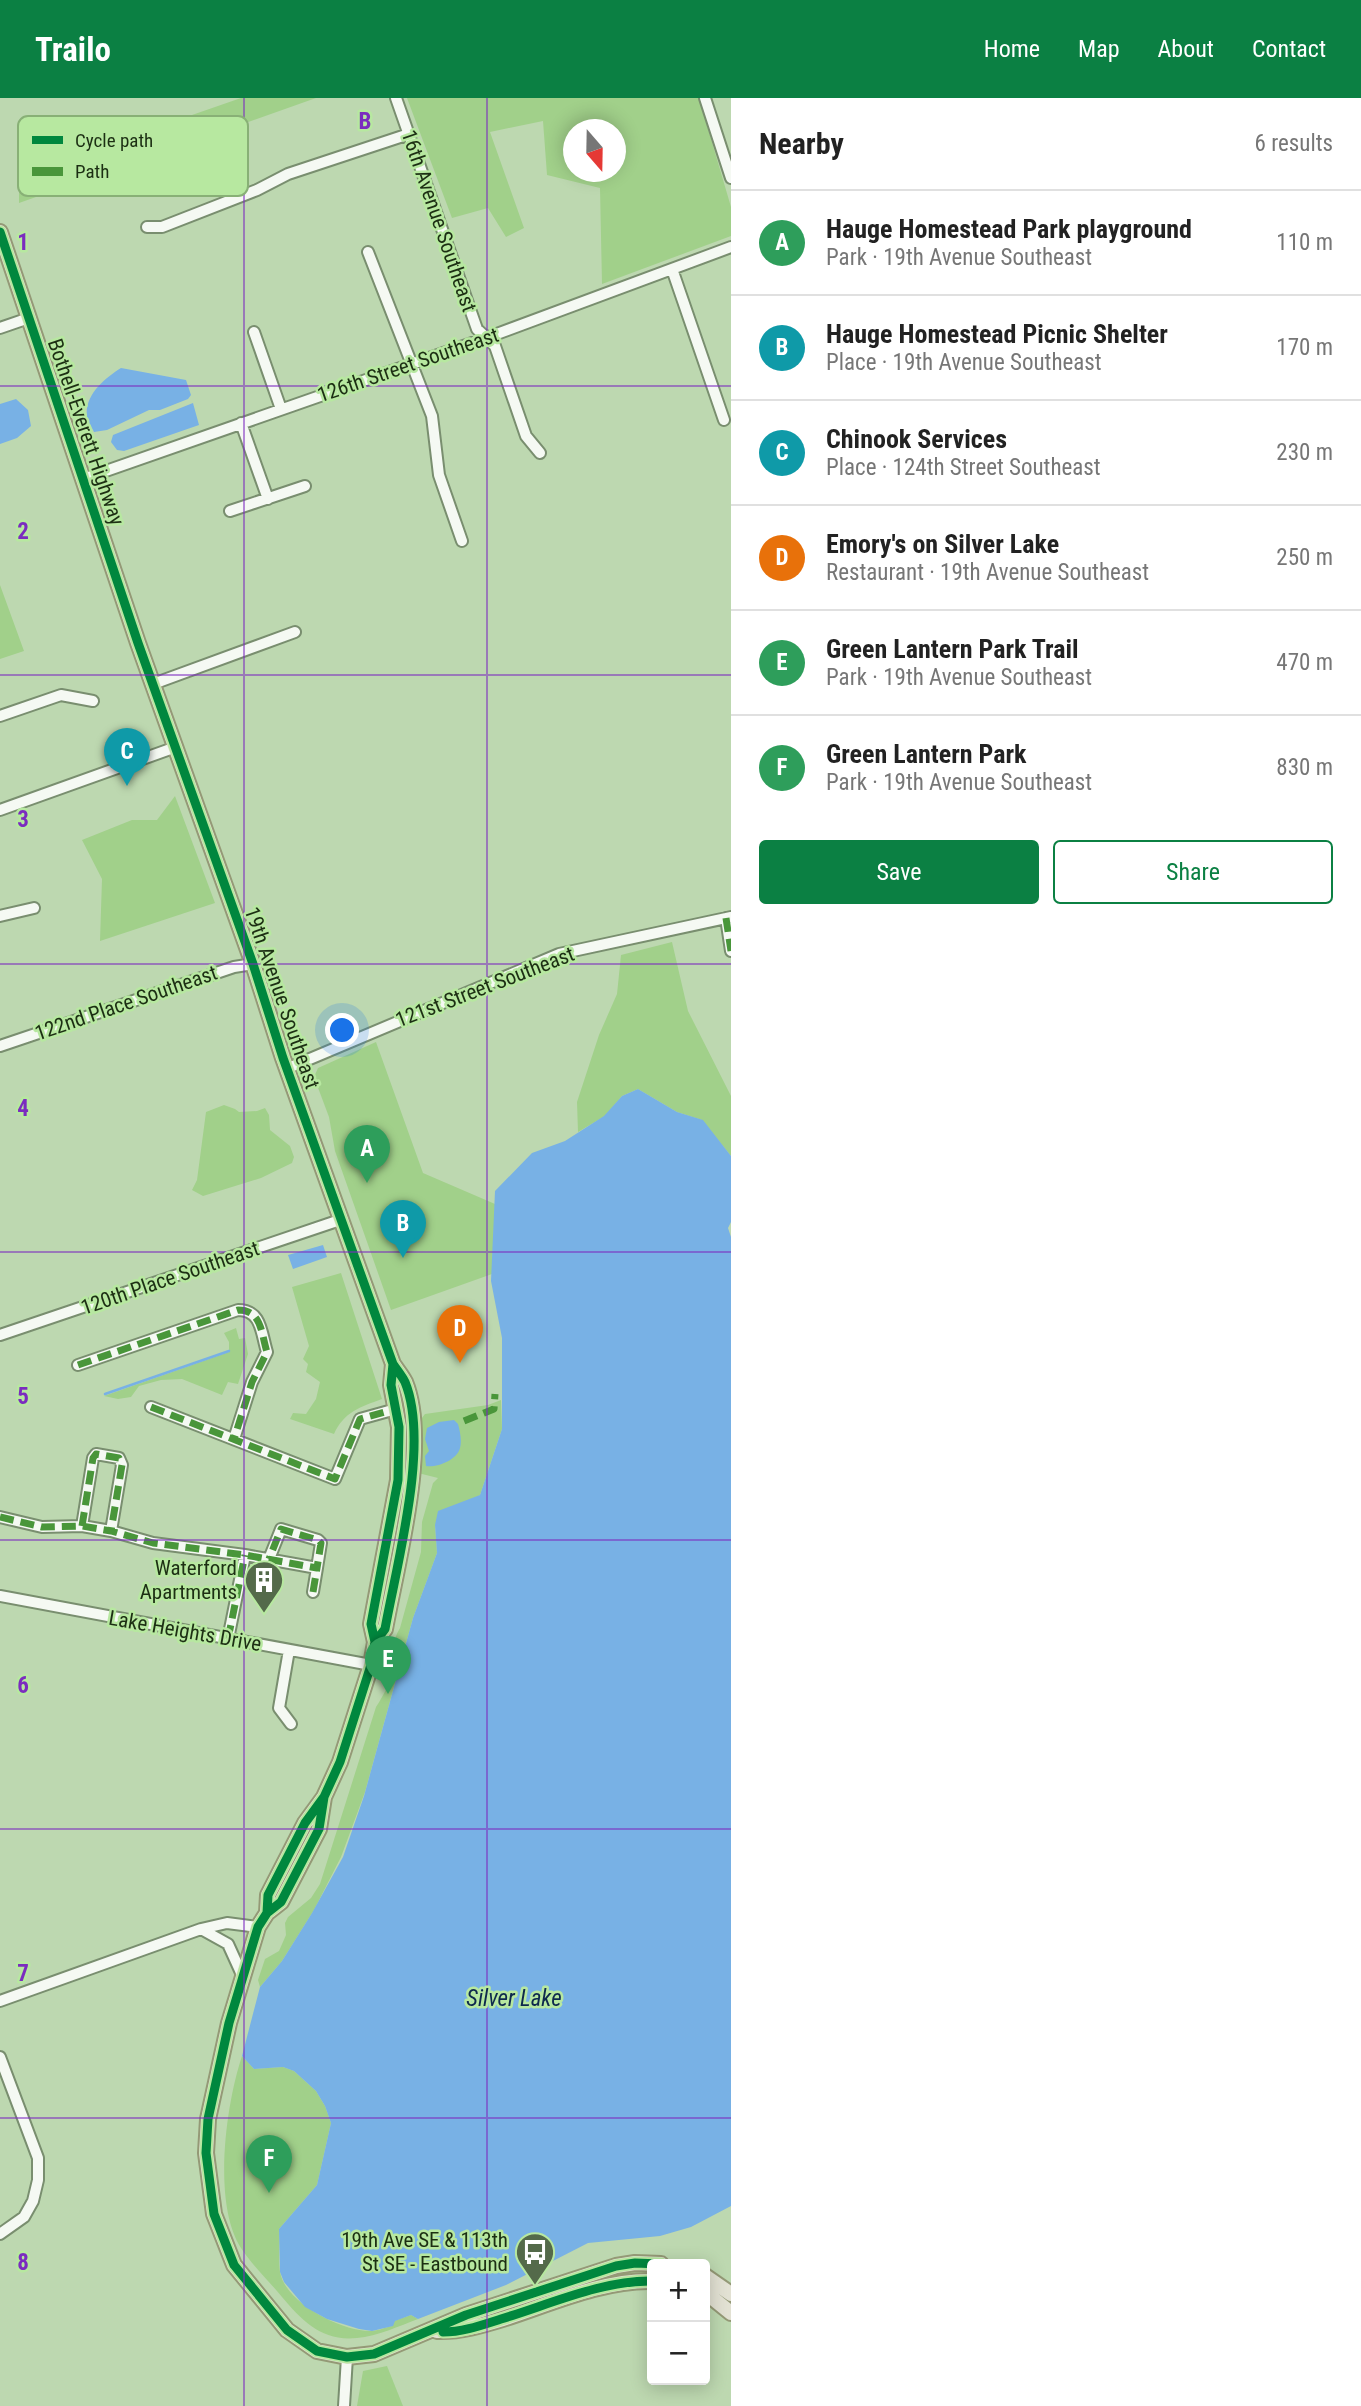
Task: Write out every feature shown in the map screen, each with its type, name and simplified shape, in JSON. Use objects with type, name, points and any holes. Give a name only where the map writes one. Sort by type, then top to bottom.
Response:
[{"type":"main road","name":"Bothell-Everett Highway","points":[[0,232],[138,643]]},
{"type":"main road","name":"19th Avenue Southeast","points":[[138,643],[253,964],[286,1069],[340,1220],[393,1364],[405,1381],[411,1405],[414,1457],[409,1495],[385,1629],[375,1642]]},
{"type":"main road","name":"19th Avenue Southeast","points":[[393,1364],[391,1385],[400,1451],[398,1480],[371,1624],[375,1642],[371,1665],[355,1722],[340,1762],[324,1797],[305,1823],[268,1895],[267,1913],[258,1927],[229,2023],[208,2119],[206,2153],[214,2214],[234,2265],[287,2330],[317,2351],[346,2357],[374,2354],[466,2315],[616,2266],[647,2263]]},
{"type":"main road","points":[[710,2279],[731,2294]]},
{"type":"main road","name":"19th Avenue Southeast","points":[[432,2331],[471,2329],[600,2289],[634,2281],[647,2281]]},
{"type":"main road","points":[[710,2296],[731,2313]]},
{"type":"street","name":"16th Avenue Southeast","points":[[396,98],[477,329],[495,346],[526,436],[540,453]]},
{"type":"street","points":[[705,98],[731,178]]},
{"type":"street","points":[[248,193],[289,174],[409,134]]},
{"type":"street","points":[[147,227],[162,226],[241,196]]},
{"type":"street","name":"126th Street Southeast","points":[[83,478],[486,338],[731,247]]},
{"type":"street","points":[[368,251],[432,416],[439,475],[462,541]]},
{"type":"street","points":[[672,269],[724,420]]},
{"type":"street","points":[[0,328],[29,318]]},
{"type":"street","points":[[254,332],[281,409]]},
{"type":"street","points":[[242,424],[268,499]]},
{"type":"street","points":[[230,511],[305,486]]},
{"type":"street","points":[[153,684],[295,632]]},
{"type":"street","points":[[0,716],[61,695],[93,701]]},
{"type":"street","points":[[0,810],[176,747]]},
{"type":"street","points":[[0,916],[34,908]]},
{"type":"street","points":[[729,917],[731,950]]},
{"type":"street","name":"121st Street Southeast","points":[[286,1069],[559,954],[729,917]]},
{"type":"street","name":"122nd Place Southeast","points":[[0,1046],[234,967],[253,964]]},
{"type":"street","name":"120th Place Southeast","points":[[0,1335],[340,1220]]},
{"type":"street","points":[[78,1365],[238,1310],[248,1310],[256,1315],[267,1352],[252,1382],[233,1439]]},
{"type":"street","points":[[150,1407],[335,1479],[360,1419],[396,1409]]},
{"type":"street","points":[[82,1526],[93,1458],[102,1453],[119,1458],[122,1465],[111,1531]]},
{"type":"street","points":[[0,1517],[42,1527],[82,1526],[111,1531],[153,1544],[245,1555],[317,1568]]},
{"type":"street","points":[[270,1559],[281,1529],[318,1540],[321,1546],[313,1592]]},
{"type":"street","points":[[228,1639],[245,1555]]},
{"type":"street","name":"Lake Heights Drive","points":[[0,1597],[371,1665]]},
{"type":"street","points":[[289,1650],[279,1707],[291,1724]]},
{"type":"street","points":[[0,2001],[201,1928],[227,1923],[258,1927]]},
{"type":"street","points":[[201,1928],[228,1944],[243,1977]]},
{"type":"street","points":[[0,2057],[38,2158],[33,2201],[24,2217],[0,2234]]},
{"type":"street","points":[[344,2406],[346,2357]]},
{"type":"green space","points":[[241,98],[316,98],[248,122],[248,116],[189,116]]},
{"type":"green space","points":[[407,98],[699,98],[731,207],[731,236],[602,284],[600,188],[576,182],[626,182],[626,119],[563,119],[563,179],[547,175],[543,121],[490,132],[524,228],[506,237],[488,208],[452,218]]},
{"type":"green space","points":[[19,196],[39,196],[19,203]]},
{"type":"green space","points":[[0,585],[24,651],[0,659]]},
{"type":"green space","points":[[175,796],[215,903],[100,941],[102,879],[82,840],[132,820],[157,820]]},
{"type":"green space","points":[[672,942],[688,1011],[731,1096],[731,1156],[702,1120],[677,1112],[638,1089],[622,1096],[605,1116],[578,1132],[577,1102],[599,1035],[617,994],[621,955]]},
{"type":"green space","points":[[376,1042],[423,1173],[495,1204],[492,1274],[391,1310],[335,1151],[329,1117],[314,1077],[318,1068]]},
{"type":"green space","points":[[224,1105],[239,1112],[265,1108],[269,1115],[270,1130],[290,1146],[294,1157],[292,1163],[261,1178],[203,1196],[192,1190],[197,1180],[206,1112]]},
{"type":"green space","points":[[341,1273],[382,1399],[348,1415],[334,1434],[290,1419],[293,1413],[306,1414],[316,1399],[320,1382],[306,1372],[308,1364],[303,1359],[309,1346],[292,1287]]},
{"type":"green space","points":[[236,1328],[239,1339],[245,1338],[248,1354],[238,1384],[228,1382],[222,1395],[182,1379],[161,1380],[139,1386],[131,1397],[118,1399],[104,1396],[229,1352],[229,1342],[224,1333]]},
{"type":"green space","points":[[501,1400],[502,1429],[480,1495],[435,1525],[437,1553],[413,1618],[365,1792],[341,1857],[314,1910],[282,1961],[260,1987],[258,1980],[265,1959],[279,1951],[286,1935],[285,1923],[288,1917],[311,1898],[320,1884],[376,1707],[394,1667],[395,1640],[421,1552],[422,1522],[433,1483],[438,1478],[418,1473],[418,1423],[425,1414],[488,1405]]},
{"type":"green space","points":[[242,2056],[254,2069],[283,2067],[294,2071],[316,2091],[331,2123],[317,2185],[279,2229],[279,2267],[284,2283],[304,2305],[346,2327],[374,2331],[392,2326],[394,2321],[411,2315],[418,2319],[365,2337],[334,2337],[324,2333],[297,2314],[241,2248],[232,2229],[224,2180],[227,2126]]},
{"type":"green space","points":[[387,2366],[403,2406],[357,2406],[363,2371]]},
{"type":"water","points":[[121,368],[186,380],[191,395],[188,399],[160,410],[149,410],[107,430],[94,432],[87,417],[89,401],[102,382]]},
{"type":"water","points":[[16,399],[28,410],[31,426],[17,438],[0,444],[0,404]]},
{"type":"water","points":[[193,403],[199,425],[124,451],[117,450],[111,442],[113,435]]},
{"type":"water","name":"Silver Lake","points":[[638,1089],[677,1112],[703,1120],[731,1156],[731,1222],[728,1228],[731,1237],[731,2206],[691,2227],[660,2236],[588,2243],[506,2285],[418,2319],[411,2315],[395,2321],[393,2326],[372,2331],[359,2329],[327,2319],[305,2307],[284,2282],[280,2272],[279,2229],[317,2185],[331,2123],[325,2106],[316,2091],[294,2071],[283,2067],[254,2069],[242,2056],[260,1987],[282,1961],[343,1857],[364,1796],[413,1618],[437,1553],[435,1525],[438,1511],[480,1495],[502,1429],[502,1338],[491,1281],[495,1191],[532,1153],[565,1141],[604,1116],[622,1096]]},
{"type":"water","points":[[323,1245],[327,1257],[293,1269],[288,1255]]},
{"type":"water","points":[[454,1420],[458,1424],[460,1436],[461,1445],[458,1452],[446,1462],[426,1466],[425,1456],[429,1451],[425,1439],[427,1428],[439,1422]]},
{"type":"waterway","points":[[105,1394],[229,1351]]},
{"type":"marked path","points":[[726,918],[731,951]]},
{"type":"marked path","points":[[78,1365],[238,1310],[246,1311],[256,1318],[267,1352],[252,1382],[234,1439]]},
{"type":"marked path","points":[[464,1421],[494,1409],[495,1394]]},
{"type":"marked path","points":[[151,1407],[335,1479],[360,1419],[396,1409]]},
{"type":"marked path","points":[[82,1526],[93,1458],[96,1454],[119,1458],[122,1465],[111,1531]]},
{"type":"marked path","points":[[0,1517],[42,1527],[82,1526],[153,1543],[317,1568],[321,1543],[281,1529],[269,1559]]},
{"type":"marked path","points":[[228,1639],[245,1555]]},
{"type":"marked path","points":[[313,1592],[317,1568]]},
{"type":"cycle path","points":[[0,232],[138,643],[253,964],[283,1058],[393,1364],[405,1382],[412,1407],[413,1470],[409,1504],[385,1629],[375,1642]]},
{"type":"cycle path","points":[[267,1913],[268,1895],[305,1823],[324,1797],[340,1762],[371,1665],[375,1642],[371,1624],[398,1480],[399,1427],[391,1385],[393,1364]]},
{"type":"cycle path","points":[[324,1797],[319,1829],[281,1902],[267,1913],[258,1927],[229,2023],[208,2119],[206,2153],[214,2214],[234,2265],[287,2330],[317,2351],[347,2357],[374,2354],[466,2315],[616,2266],[647,2263]]},
{"type":"cycle path","points":[[443,2332],[480,2326],[595,2289],[647,2281]]},
{"type":"place","name":"Chinook Services","points":[[127,786]]},
{"type":"place","name":"Hauge Homestead Park playground","points":[[367,1183]]},
{"type":"place","name":"Hauge Homestead Picnic Shelter","points":[[403,1258]]},
{"type":"place","name":"Emory's on Silver Lake","points":[[460,1363]]},
{"type":"place","name":"Waterford Apartments","points":[[264,1614]]},
{"type":"place","name":"Green Lantern Park Trail","points":[[388,1694]]},
{"type":"place","name":"Green Lantern Park","points":[[269,2193]]},
{"type":"place","name":"19th Ave SE & 113th St SE - Eastbound","points":[[535,2286]]}]
